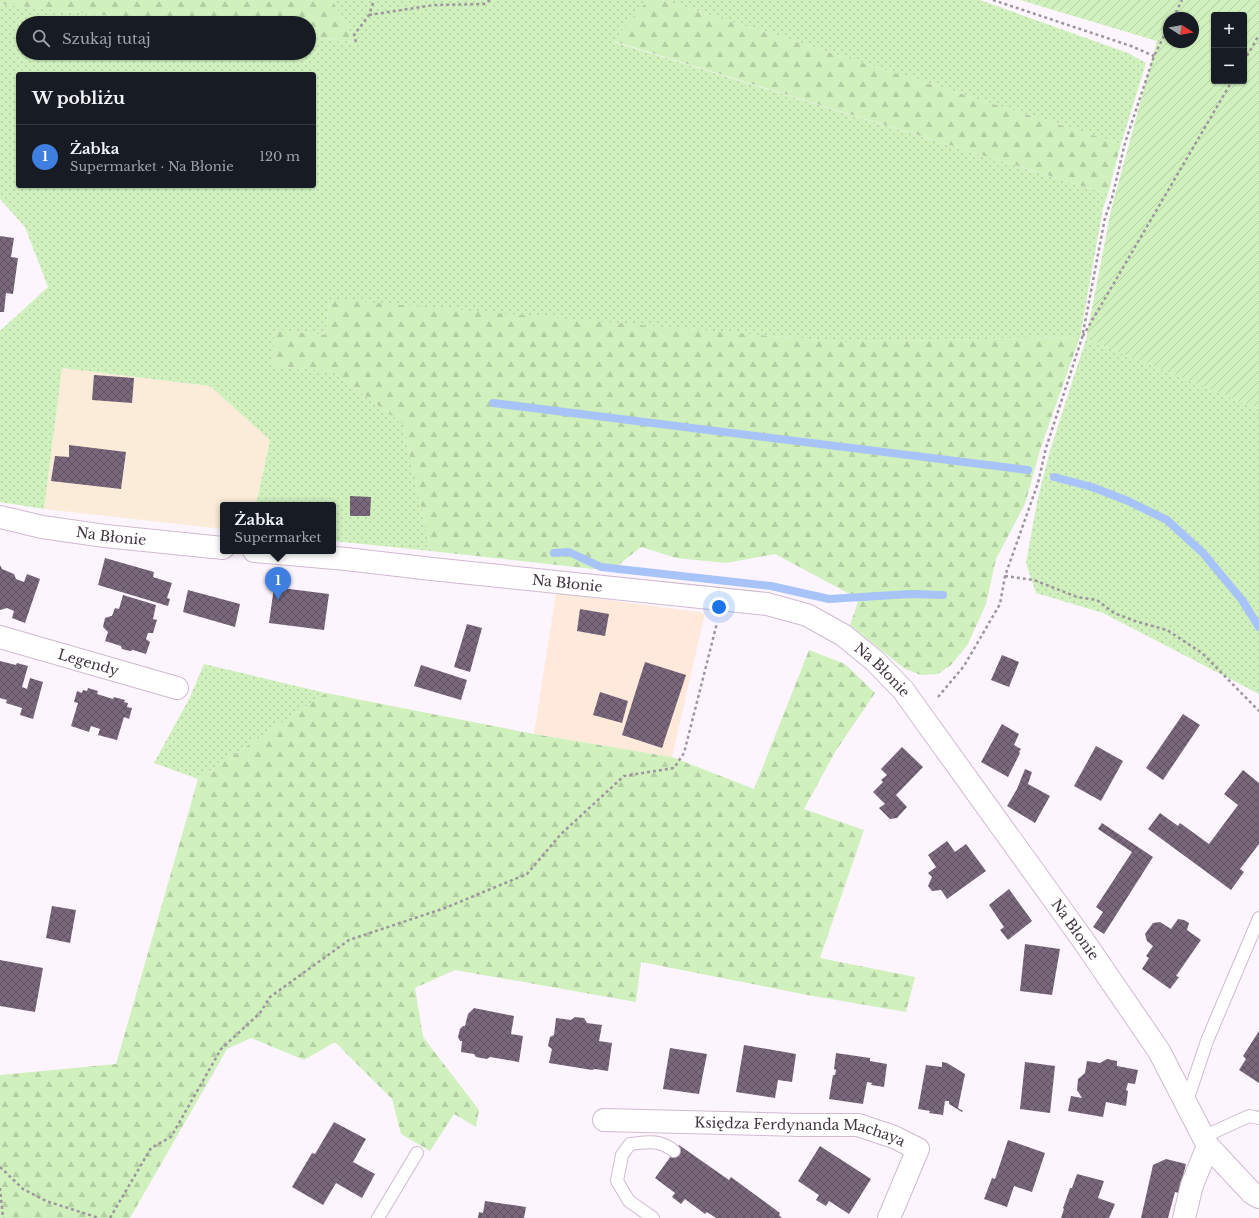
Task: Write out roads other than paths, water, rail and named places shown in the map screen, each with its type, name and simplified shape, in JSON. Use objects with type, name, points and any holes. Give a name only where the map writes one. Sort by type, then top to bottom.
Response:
[{"type":"street","name":"Na Błonie","points":[[0,517],[42,527],[105,536],[220,548]]},
{"type":"street","name":"Na Błonie","points":[[332,554],[767,604],[807,615],[843,635],[875,661],[903,690],[1160,1051],[1206,1142],[1252,1194],[1259,1197]]},
{"type":"street","name":"Legendy","points":[[0,637],[177,688]]},
{"type":"street","name":"Księdza Ferdynanda Machaya","points":[[604,1120],[858,1125],[894,1138],[918,1149],[889,1218]]},
{"type":"street","points":[[1184,1218],[1192,1185],[1206,1142]]},
{"type":"lane","points":[[1186,1104],[1207,1041],[1259,918]]},
{"type":"lane","points":[[1206,1142],[1250,1116],[1259,1118]]},
{"type":"lane","points":[[653,1218],[629,1201],[617,1181],[622,1155],[630,1144],[652,1141],[667,1146],[674,1151]]},
{"type":"lane","points":[[378,1218],[417,1153]]},
{"type":"waterway","points":[[493,403],[1028,470]]},
{"type":"waterway","points":[[1054,477],[1092,487],[1128,501],[1167,520],[1203,553],[1242,600],[1259,627]]},
{"type":"waterway","points":[[554,553],[569,552],[601,567],[771,586],[829,599],[911,594],[943,595]]},
{"type":"place","name":"Żabka","points":[[278,600]]}]
